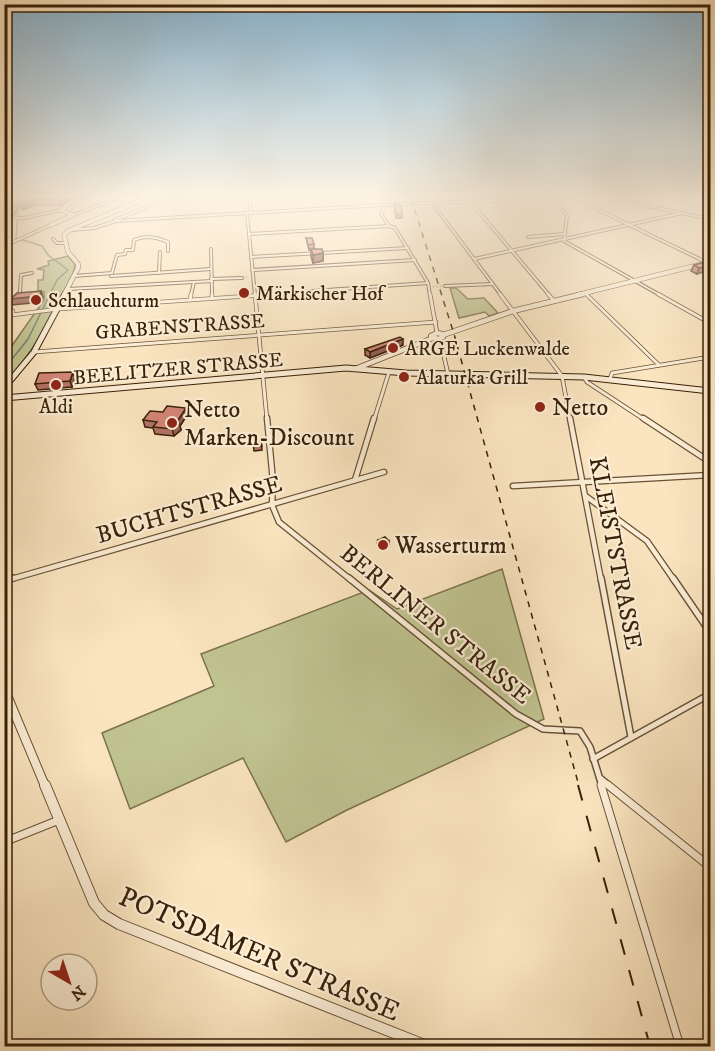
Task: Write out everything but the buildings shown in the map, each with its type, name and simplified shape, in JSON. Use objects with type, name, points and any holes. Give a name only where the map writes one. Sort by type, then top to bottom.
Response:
[{"type":"main road","points":[[4,388],[34,352],[74,276],[78,264],[67,247]]},
{"type":"main road","name":"BEELITZER STRASSE","points":[[4,398],[355,369],[389,372],[584,377],[711,391]]},
{"type":"street","points":[[74,276],[112,273],[117,255],[125,254],[126,250],[133,250],[133,247]]},
{"type":"street","points":[[250,247],[251,277],[256,295],[273,481],[272,505]]},
{"type":"street","points":[[465,247],[562,376]]},
{"type":"street","points":[[508,247],[554,301]]},
{"type":"street","points":[[474,259],[535,247]]},
{"type":"street","points":[[575,247],[711,323]]},
{"type":"street","points":[[675,247],[709,263]]},
{"type":"street","points":[[251,257],[408,248],[428,283],[437,333],[431,335],[439,337]]},
{"type":"street","points":[[211,249],[212,298]]},
{"type":"street","points":[[159,273],[160,252]]},
{"type":"street","points":[[252,270],[415,260]]},
{"type":"street","points":[[355,369],[513,311],[709,263]]},
{"type":"street","points":[[111,276],[211,269]]},
{"type":"street","points":[[12,315],[13,311],[7,309],[10,301],[20,292],[21,275],[32,273]]},
{"type":"street","points":[[68,289],[242,278]]},
{"type":"street","points":[[190,300],[194,282]]},
{"type":"street","points":[[4,316],[58,309],[428,283]]},
{"type":"street","points":[[445,286],[493,284]]},
{"type":"street","points":[[585,294],[659,366]]},
{"type":"street","name":"GRABENSTRASSE","points":[[34,352],[436,322]]},
{"type":"street","points":[[439,337],[448,374]]},
{"type":"street","points":[[610,379],[612,373],[711,357]]},
{"type":"street","points":[[355,480],[389,372]]},
{"type":"street","name":"KLEISTSTRASSE","points":[[562,376],[632,737]]},
{"type":"street","points":[[584,377],[586,382],[711,462]]},
{"type":"street","name":"BUCHTSTRASSE","points":[[4,581],[384,472]]},
{"type":"street","points":[[513,486],[711,476]]},
{"type":"street","points":[[587,497],[647,541],[711,632]]},
{"type":"street","name":"BERLINER STRASSE","points":[[272,505],[279,522],[516,714],[543,729],[580,731],[590,747],[593,759]]},
{"type":"street","name":"POTSDAMER STRASSE","points":[[4,688],[94,903],[104,915],[119,924],[427,1047]]},
{"type":"street","points":[[680,1047],[593,759],[711,694]]},
{"type":"street","points":[[599,777],[711,867]]},
{"type":"street","points":[[4,842],[59,820]]},
{"type":"green space","points":[[68,256],[75,264],[66,291],[35,344],[5,383],[4,357],[44,300],[44,292],[38,293],[38,280],[43,280],[44,270],[37,269],[49,265],[48,261]]},
{"type":"green space","points":[[450,288],[456,288],[468,299],[484,298],[498,313],[489,316],[485,312],[459,318]]},
{"type":"green space","points":[[502,569],[544,719],[347,810],[286,842],[243,758],[130,809],[102,733],[214,686],[201,654],[369,590],[397,609]]},
{"type":"waterway","points":[[4,369],[28,339],[57,280],[68,270],[48,255],[43,247]]},
{"type":"tunnel","points":[[242,278],[249,277]]},
{"type":"tunnel","points":[[429,287],[445,286]]},
{"type":"railway","points":[[427,247],[454,334],[579,786]]},
{"type":"railway","points":[[578,785],[650,1046]]},
{"type":"place","name":"Märkischer Hof","points":[[244,293]]},
{"type":"place","name":"Schlauchturm","points":[[36,300]]},
{"type":"place","name":"ARGE Luckenwalde","points":[[393,348]]},
{"type":"place","name":"Alaturka Grill","points":[[404,377]]},
{"type":"place","name":"Aldi","points":[[56,385]]},
{"type":"place","name":"Netto","points":[[540,407]]},
{"type":"place","name":"Netto Marken-Discount","points":[[172,423]]},
{"type":"place","name":"Wasserturm","points":[[383,545]]}]
